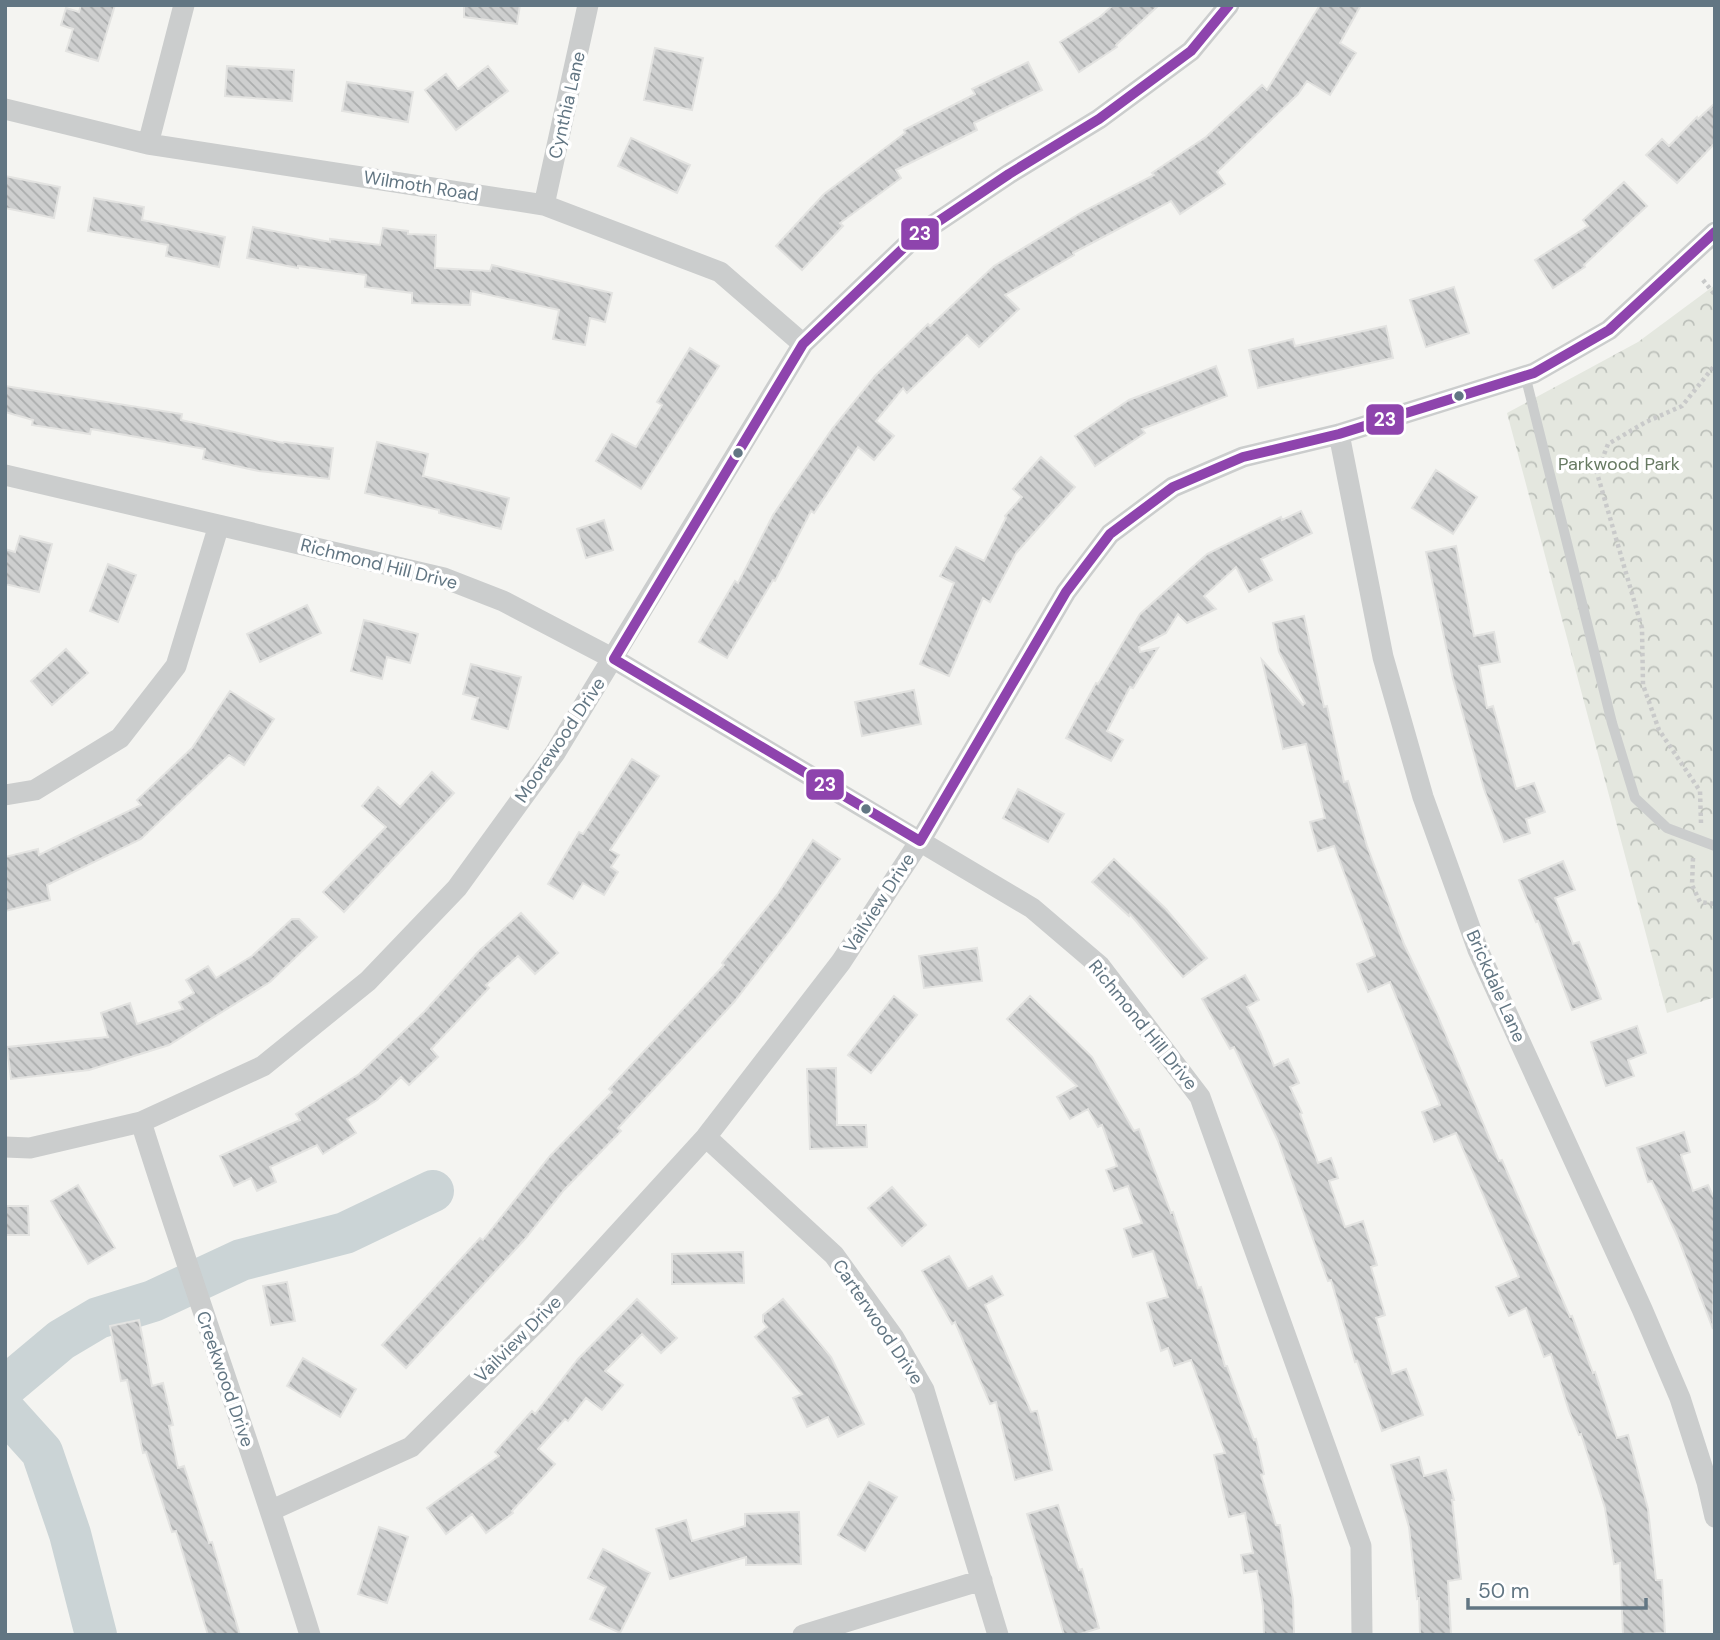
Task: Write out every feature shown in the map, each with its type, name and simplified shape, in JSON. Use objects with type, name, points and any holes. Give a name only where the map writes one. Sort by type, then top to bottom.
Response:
[{"type":"street","points":[[148,144],[184,5]]},
{"type":"street","name":"Cynthia Lane","points":[[544,205],[588,5]]},
{"type":"street","name":"Moorewood Drive","points":[[5,1147],[30,1148],[141,1122],[263,1066],[369,981],[457,888],[555,753],[803,344],[915,237],[1098,119],[1192,51],[1229,5]]},
{"type":"street","name":"Wilmoth Road","points":[[5,109],[148,144],[544,205],[720,272],[803,344]]},
{"type":"street","name":"Vailview Drive","points":[[272,1510],[411,1447],[540,1319],[706,1137],[841,962],[920,841],[1066,592],[1110,534],[1173,487],[1243,457],[1339,434],[1534,373],[1609,330],[1715,232]]},
{"type":"street","name":"Brickdale Lane","points":[[1339,434],[1383,657],[1423,797],[1478,950],[1680,1398],[1707,1482],[1715,1517]]},
{"type":"street","name":"Richmond Hill Drive","points":[[5,475],[444,578],[503,601],[614,659],[1031,908],[1100,966],[1200,1097],[1362,1546],[1362,1635]]},
{"type":"street","points":[[5,795],[35,790],[120,738],[176,666],[219,525]]},
{"type":"street","name":"Creekwood Drive","points":[[141,1122],[186,1266],[272,1510],[310,1635]]},
{"type":"street","name":"Carterwood Drive","points":[[706,1137],[834,1255],[894,1338],[924,1390],[998,1635]]},
{"type":"street","points":[[803,1635],[982,1580]]},
{"type":"lane","points":[[1525,375],[1612,723],[1635,798],[1667,828],[1715,846]]},
{"type":"path","points":[[1703,281],[1715,295]]},
{"type":"path","points":[[1701,825],[1700,791],[1659,730],[1643,685],[1642,628],[1597,473],[1608,444],[1682,405],[1715,365]]},
{"type":"path","points":[[1693,858],[1692,885],[1700,902],[1715,904]]},
{"type":"green space","name":"Parkwood Park","points":[[1715,285],[1715,997],[1667,1013],[1507,413],[1638,342]]},
{"type":"building","points":[[81,5],[115,5],[98,61],[66,51],[73,29],[61,25],[66,8],[79,12]]},
{"type":"building","points":[[464,5],[520,5],[517,24],[464,17]]},
{"type":"building","points":[[1113,5],[1159,5],[1116,45],[1117,47],[1079,72],[1060,42],[1101,16]]},
{"type":"building","points":[[1320,5],[1361,5],[1340,43],[1356,53],[1330,95],[1307,81],[1298,94],[1217,172],[1225,184],[1180,214],[1171,201],[1073,253],[1074,255],[1005,295],[1019,309],[979,347],[967,335],[907,393],[903,388],[876,421],[894,436],[874,460],[858,447],[814,513],[811,511],[775,581],[773,580],[727,658],[699,642],[735,581],[738,583],[773,515],[832,429],[875,376],[928,324],[930,326],[994,266],[1082,212],[1154,175],[1152,173],[1206,137],[1262,85],[1267,90]]},
{"type":"building","points":[[655,48],[703,58],[692,110],[644,100]]},
{"type":"building","points":[[1028,62],[1042,90],[974,123],[977,130],[896,170],[901,178],[840,223],[843,226],[802,270],[776,246],[824,194],[905,133],[904,130],[975,94],[972,89]]},
{"type":"building","points":[[227,66],[294,70],[292,101],[225,96]]},
{"type":"building","points":[[488,66],[508,91],[456,130],[425,90],[446,74],[458,89]]},
{"type":"building","points":[[347,82],[413,92],[408,122],[342,111]]},
{"type":"building","points":[[1715,103],[1715,143],[1677,183],[1646,155],[1662,139],[1669,146]]},
{"type":"building","points":[[631,138],[690,165],[677,193],[618,166]]},
{"type":"building","points":[[5,176],[60,187],[54,218],[5,208]]},
{"type":"building","points":[[1624,182],[1647,206],[1584,265],[1585,267],[1553,288],[1535,260],[1588,226],[1583,220]]},
{"type":"building","points":[[94,198],[144,207],[142,220],[225,237],[219,267],[166,256],[168,245],[88,231]]},
{"type":"building","points":[[253,227],[330,242],[330,239],[380,245],[383,228],[408,231],[408,234],[436,235],[435,268],[490,271],[492,265],[612,293],[605,322],[590,318],[585,345],[553,339],[559,310],[471,291],[470,305],[412,303],[412,293],[365,287],[366,275],[298,268],[247,258]]},
{"type":"building","points":[[1454,287],[1469,333],[1426,347],[1410,300]]},
{"type":"building","points":[[1386,326],[1393,358],[1258,388],[1249,350],[1293,339],[1295,346]]},
{"type":"building","points":[[690,348],[719,366],[641,489],[596,461],[612,434],[636,447],[662,405],[657,402]]},
{"type":"building","points":[[1216,366],[1227,396],[1142,429],[1145,433],[1095,466],[1075,436],[1129,400]]},
{"type":"building","points":[[5,386],[182,414],[181,420],[283,443],[333,448],[329,479],[259,471],[203,459],[205,449],[91,429],[90,434],[32,425],[33,420],[5,412]]},
{"type":"building","points":[[377,442],[428,454],[423,476],[509,498],[501,529],[439,513],[439,510],[365,493]]},
{"type":"building","points":[[1041,457],[1075,487],[1016,553],[990,602],[983,598],[949,676],[920,664],[954,583],[940,576],[956,547],[984,561],[1005,516],[1022,497],[1013,489]]},
{"type":"building","points":[[1436,470],[1477,497],[1453,534],[1412,508]]},
{"type":"building","points":[[1301,511],[1312,533],[1261,559],[1272,580],[1249,592],[1236,567],[1204,596],[1216,609],[1187,623],[1178,614],[1166,633],[1139,647],[1140,652],[1158,648],[1133,688],[1130,687],[1107,731],[1123,740],[1111,761],[1066,738],[1096,683],[1098,684],[1140,614],[1207,554],[1281,517],[1282,520]]},
{"type":"building","points":[[604,520],[613,550],[586,558],[577,529]]},
{"type":"building","points":[[20,536],[52,544],[39,592],[5,584],[5,549],[15,552]]},
{"type":"building","points":[[1456,546],[1474,636],[1494,632],[1500,662],[1479,666],[1487,708],[1493,706],[1516,789],[1534,783],[1545,812],[1526,819],[1530,833],[1504,842],[1484,789],[1453,679],[1426,552]]},
{"type":"building","points":[[108,564],[136,575],[118,622],[90,611]]},
{"type":"building","points":[[307,605],[321,633],[260,662],[247,634]]},
{"type":"building","points":[[1304,616],[1344,782],[1348,781],[1367,846],[1404,944],[1437,1014],[1499,1161],[1502,1160],[1570,1317],[1572,1316],[1593,1373],[1595,1372],[1617,1438],[1628,1435],[1648,1509],[1656,1580],[1662,1580],[1665,1633],[1623,1635],[1620,1563],[1614,1564],[1605,1508],[1551,1354],[1544,1357],[1526,1308],[1509,1316],[1496,1287],[1519,1277],[1456,1133],[1434,1142],[1422,1112],[1440,1105],[1390,982],[1368,992],[1357,964],[1375,956],[1334,846],[1318,851],[1310,822],[1325,818],[1306,744],[1283,749],[1262,660],[1303,705],[1305,703],[1279,652],[1273,623]]},
{"type":"building","points":[[364,620],[418,634],[410,663],[387,657],[382,679],[351,671]]},
{"type":"building","points":[[66,649],[88,673],[52,705],[31,681]]},
{"type":"building","points":[[471,664],[521,677],[508,729],[472,719],[478,698],[463,694]]},
{"type":"building","points":[[914,690],[921,724],[862,736],[855,702]]},
{"type":"building","points":[[230,691],[274,719],[244,765],[229,755],[141,839],[47,885],[50,900],[5,911],[5,857],[38,849],[39,855],[141,805],[137,800],[192,748]]},
{"type":"building","points":[[632,759],[659,776],[610,850],[619,855],[611,867],[618,872],[604,895],[583,883],[573,899],[548,884],[579,832],[583,834]]},
{"type":"building","points":[[432,772],[454,793],[344,912],[323,892],[386,827],[362,806],[378,787],[400,807]]},
{"type":"building","points":[[1018,789],[1064,814],[1048,842],[1003,818]]},
{"type":"building","points":[[813,840],[840,859],[789,931],[734,1002],[618,1128],[621,1131],[564,1190],[525,1239],[406,1368],[382,1345],[480,1238],[483,1240],[550,1156],[612,1092],[609,1089],[724,965],[722,963],[777,895]]},
{"type":"building","points":[[1114,859],[1166,909],[1207,958],[1183,977],[1130,914],[1129,916],[1092,882]]},
{"type":"building","points":[[1563,861],[1575,890],[1555,898],[1573,944],[1579,942],[1601,999],[1572,1010],[1538,921],[1536,922],[1519,880]]},
{"type":"building","points":[[521,913],[558,953],[535,974],[518,956],[486,985],[489,988],[431,1049],[438,1057],[409,1085],[401,1077],[377,1100],[347,1119],[356,1133],[323,1154],[317,1145],[270,1167],[276,1182],[257,1191],[251,1178],[234,1186],[220,1156],[300,1120],[296,1114],[359,1074],[425,1011],[479,951]]},
{"type":"building","points":[[292,919],[299,919],[317,937],[270,982],[169,1045],[89,1070],[11,1079],[7,1047],[108,1037],[101,1013],[130,1003],[137,1024],[183,1009],[179,1002],[194,993],[186,980],[208,966],[216,978],[252,956]]},
{"type":"building","points":[[977,948],[982,981],[924,988],[919,956]]},
{"type":"building","points":[[1245,975],[1259,1000],[1247,1007],[1274,1066],[1288,1059],[1299,1083],[1290,1087],[1302,1113],[1300,1114],[1318,1163],[1331,1158],[1338,1178],[1329,1181],[1345,1227],[1363,1221],[1377,1265],[1371,1267],[1385,1315],[1376,1318],[1392,1374],[1406,1369],[1423,1415],[1382,1431],[1357,1361],[1355,1362],[1331,1280],[1328,1281],[1278,1141],[1234,1047],[1230,1049],[1202,999]]},
{"type":"building","points":[[894,996],[917,1015],[871,1073],[848,1055]]},
{"type":"building","points":[[1030,996],[1092,1057],[1134,1131],[1139,1129],[1171,1213],[1173,1212],[1198,1288],[1201,1287],[1225,1366],[1254,1440],[1256,1439],[1264,1474],[1261,1475],[1276,1525],[1280,1525],[1293,1600],[1294,1635],[1264,1635],[1263,1606],[1257,1571],[1244,1573],[1241,1555],[1253,1553],[1245,1513],[1229,1517],[1214,1455],[1225,1453],[1191,1360],[1174,1366],[1168,1348],[1161,1351],[1147,1303],[1168,1297],[1153,1251],[1133,1257],[1124,1229],[1142,1223],[1128,1186],[1114,1191],[1106,1170],[1117,1166],[1102,1125],[1098,1127],[1088,1109],[1070,1119],[1057,1097],[1077,1086],[1007,1019]]},
{"type":"building","points":[[1637,1026],[1646,1053],[1628,1060],[1634,1076],[1606,1086],[1591,1042]]},
{"type":"building","points":[[836,1068],[837,1125],[866,1125],[867,1147],[810,1149],[807,1069]]},
{"type":"building","points":[[1684,1132],[1690,1152],[1681,1155],[1693,1191],[1708,1185],[1715,1200],[1713,1329],[1678,1238],[1652,1181],[1648,1182],[1637,1148]]},
{"type":"building","points":[[78,1185],[115,1248],[88,1264],[51,1201]]},
{"type":"building","points":[[892,1187],[926,1225],[902,1246],[868,1208]]},
{"type":"building","points":[[5,1206],[28,1206],[29,1235],[5,1235]]},
{"type":"building","points":[[743,1252],[744,1283],[672,1284],[672,1254]]},
{"type":"building","points":[[949,1256],[968,1289],[992,1276],[1003,1295],[985,1305],[1031,1412],[1037,1411],[1052,1470],[1015,1480],[996,1402],[990,1404],[955,1322],[952,1324],[922,1271]]},
{"type":"building","points":[[287,1282],[295,1321],[271,1325],[263,1286]]},
{"type":"building","points":[[637,1299],[677,1338],[661,1353],[642,1334],[605,1371],[623,1385],[602,1410],[586,1398],[568,1421],[565,1419],[538,1449],[555,1464],[513,1513],[486,1533],[472,1514],[446,1534],[427,1508],[499,1456],[495,1452],[532,1411],[535,1414],[578,1359]]},
{"type":"building","points":[[783,1299],[831,1357],[864,1424],[838,1437],[828,1417],[807,1427],[793,1398],[802,1394],[755,1337],[767,1327],[763,1322],[763,1315]]},
{"type":"building","points":[[139,1320],[152,1386],[163,1383],[173,1425],[169,1426],[178,1468],[184,1466],[209,1543],[212,1542],[240,1635],[208,1635],[176,1531],[172,1532],[146,1452],[143,1453],[127,1380],[121,1381],[110,1326]]},
{"type":"building","points":[[303,1358],[356,1389],[340,1417],[287,1386]]},
{"type":"building","points":[[1419,1457],[1424,1476],[1446,1470],[1454,1500],[1461,1579],[1448,1581],[1451,1635],[1420,1635],[1419,1598],[1417,1599],[1409,1527],[1391,1465]]},
{"type":"building","points":[[869,1482],[897,1497],[865,1551],[838,1535]]},
{"type":"building","points":[[1058,1505],[1079,1570],[1082,1569],[1099,1628],[1077,1635],[1064,1635],[1027,1514]]},
{"type":"building","points":[[799,1512],[801,1564],[746,1565],[746,1557],[670,1579],[656,1529],[686,1520],[692,1541],[745,1526],[745,1514]]},
{"type":"building","points":[[379,1527],[408,1537],[387,1603],[358,1594]]},
{"type":"building","points":[[603,1549],[650,1573],[620,1633],[590,1619],[606,1587],[588,1578]]},
{"type":"waterway","points":[[5,1387],[61,1340],[98,1318],[153,1301],[241,1260],[345,1233],[433,1191]]},
{"type":"waterway","points":[[5,1411],[42,1452],[70,1534],[96,1635]]},
{"type":"transit line","name":"23","points":[[1229,5],[1191,51],[1099,119],[1009,174],[915,237],[803,344],[614,659],[920,841],[1066,592],[1110,534],[1173,487],[1243,457],[1339,434],[1534,373],[1609,330],[1715,232]]}]
